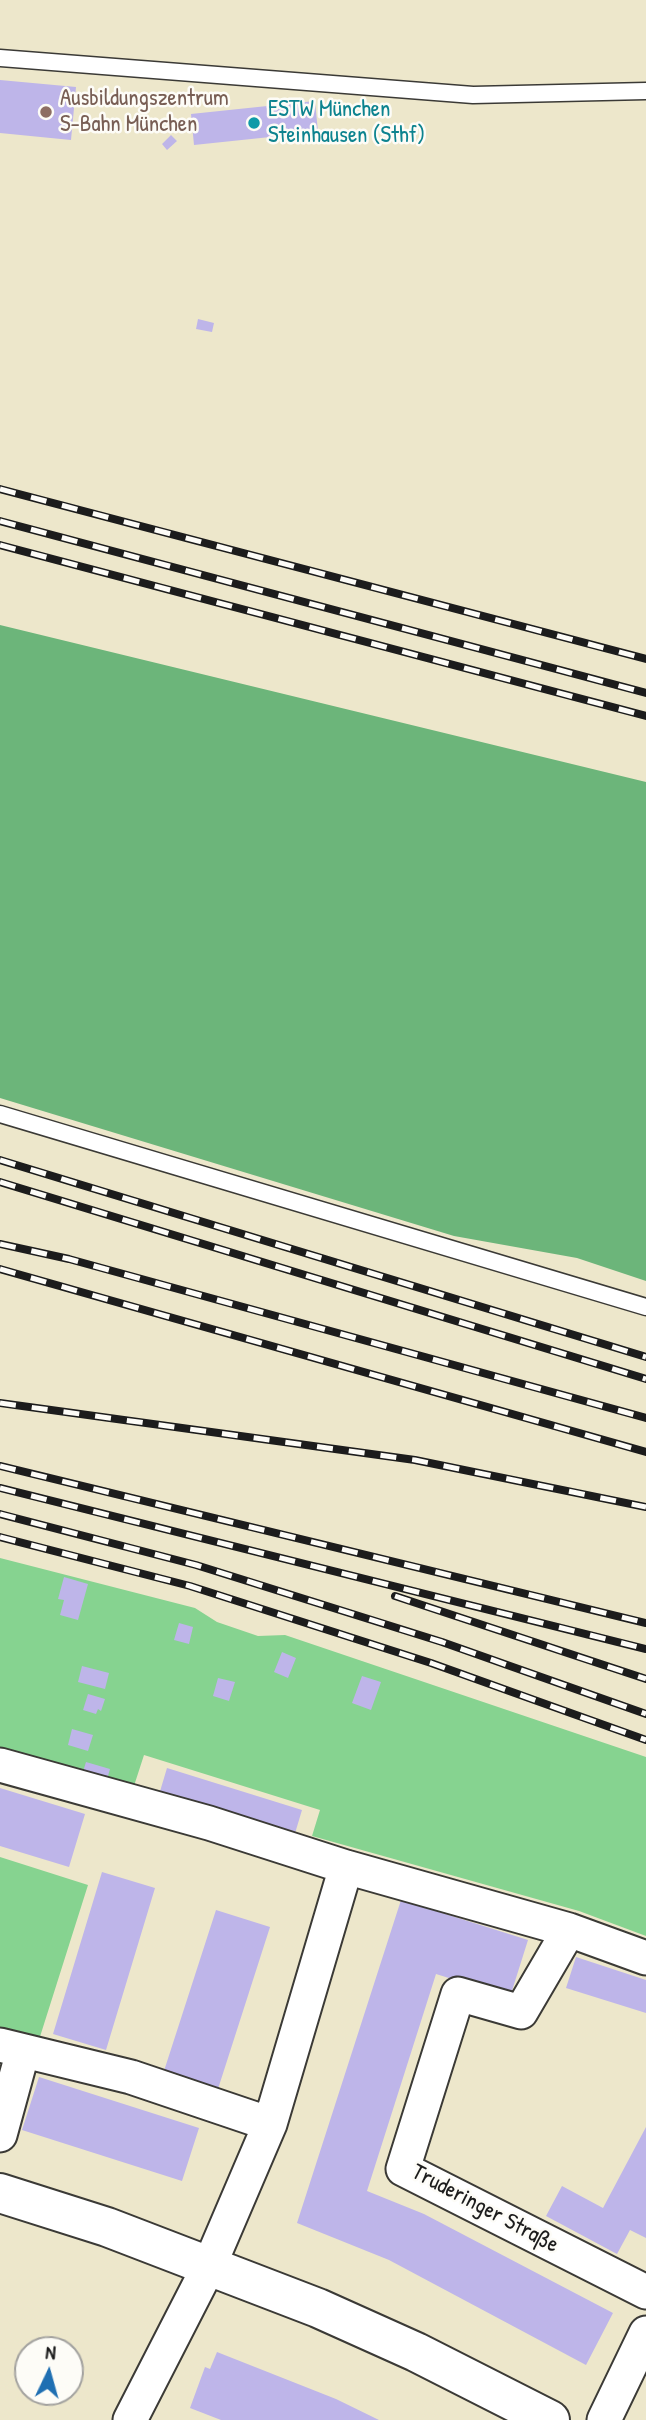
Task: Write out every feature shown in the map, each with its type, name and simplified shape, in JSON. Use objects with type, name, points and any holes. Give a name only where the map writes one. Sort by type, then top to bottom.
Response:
[{"type":"street","points":[[0,1765],[209,1823],[346,1867],[569,1930],[646,1958]]},
{"type":"street","points":[[130,2420],[210,2264],[270,2123],[346,1867]]},
{"type":"street","name":"Truderinger Straße","points":[[569,1930],[521,2012],[458,1994],[403,2169],[646,2292]]},
{"type":"street","points":[[0,2135],[11,2048],[131,2077],[270,2123]]},
{"type":"street","points":[[0,2193],[210,2264],[416,2352],[550,2420]]},
{"type":"street","points":[[604,2420],[646,2333]]},
{"type":"lane","points":[[0,58],[473,95],[646,91]]},
{"type":"lane","points":[[0,1114],[646,1307]]},
{"type":"green space","points":[[0,625],[646,782],[646,1281],[577,1258],[454,1236],[0,1098]]},
{"type":"green space","points":[[0,1558],[195,1608],[217,1622],[258,1636],[285,1635],[646,1757],[646,1936],[579,1911],[312,1836],[320,1810],[144,1755],[132,1792],[0,1753]]},
{"type":"green space","points":[[0,1857],[88,1885],[38,2043],[0,2031]]},
{"type":"building","points":[[0,80],[76,87],[71,140],[0,133]]},
{"type":"building","name":"ESTW München Steinhausen (Sthf)","points":[[315,101],[318,132],[194,145],[191,114]]},
{"type":"building","points":[[171,135],[177,141],[167,150],[162,144]]},
{"type":"building","points":[[198,319],[214,323],[212,332],[196,329]]},
{"type":"building","points":[[64,1577],[88,1584],[78,1620],[60,1615],[64,1600],[58,1599]]},
{"type":"building","points":[[179,1623],[193,1627],[189,1644],[174,1640]]},
{"type":"building","points":[[282,1652],[296,1658],[288,1678],[274,1672]]},
{"type":"building","points":[[82,1666],[109,1673],[105,1689],[78,1682]]},
{"type":"building","points":[[362,1676],[381,1682],[371,1710],[352,1703]]},
{"type":"building","points":[[218,1678],[235,1682],[229,1701],[213,1696]]},
{"type":"building","points":[[88,1694],[105,1699],[101,1711],[98,1709],[96,1714],[83,1710]]},
{"type":"building","points":[[72,1729],[93,1735],[88,1751],[68,1745]]},
{"type":"building","points":[[86,1762],[110,1769],[106,1783],[82,1775]]},
{"type":"building","points":[[167,1768],[302,1810],[293,1840],[158,1798]]},
{"type":"building","points":[[0,1788],[85,1814],[69,1867],[0,1846]]},
{"type":"building","points":[[102,1872],[155,1888],[106,2050],[53,2034]]},
{"type":"building","points":[[401,1900],[528,1940],[510,1997],[436,1974],[367,2191],[424,2214],[613,2313],[586,2365],[389,2260],[297,2223]]},
{"type":"building","points":[[216,1910],[270,1927],[217,2092],[163,2074]]},
{"type":"building","points":[[576,1957],[646,1980],[646,2013],[566,1988]]},
{"type":"building","points":[[39,2077],[199,2128],[182,2181],[22,2130]]},
{"type":"building","points":[[646,2127],[646,2238],[630,2230],[617,2254],[546,2216],[562,2186],[603,2208]]},
{"type":"building","points":[[217,2352],[336,2399],[379,2420],[221,2420],[190,2408],[205,2367],[210,2369]]},
{"type":"railway","points":[[0,489],[646,659]]},
{"type":"railway","points":[[0,521],[646,693]]},
{"type":"railway","points":[[0,545],[646,716]]},
{"type":"railway","points":[[0,1160],[646,1357]]},
{"type":"railway","points":[[0,1182],[646,1379]]},
{"type":"railway","points":[[0,1244],[69,1259],[646,1418]]},
{"type":"railway","points":[[0,1269],[646,1452]]},
{"type":"railway","points":[[0,1403],[415,1460],[646,1507]]},
{"type":"railway","points":[[0,1466],[646,1623]]},
{"type":"railway","points":[[0,1488],[646,1649]]},
{"type":"railway","points":[[0,1514],[196,1565],[442,1642],[646,1714]]},
{"type":"railway","points":[[0,1537],[190,1586],[431,1663],[646,1740]]},
{"type":"railway","points":[[395,1596],[646,1679]]},
{"type":"place","name":"Ausbildungszentrum S-Bahn München","points":[[46,112]]},
{"type":"place","name":"ESTW München Steinhausen (Sthf)","points":[[254,123]]}]
